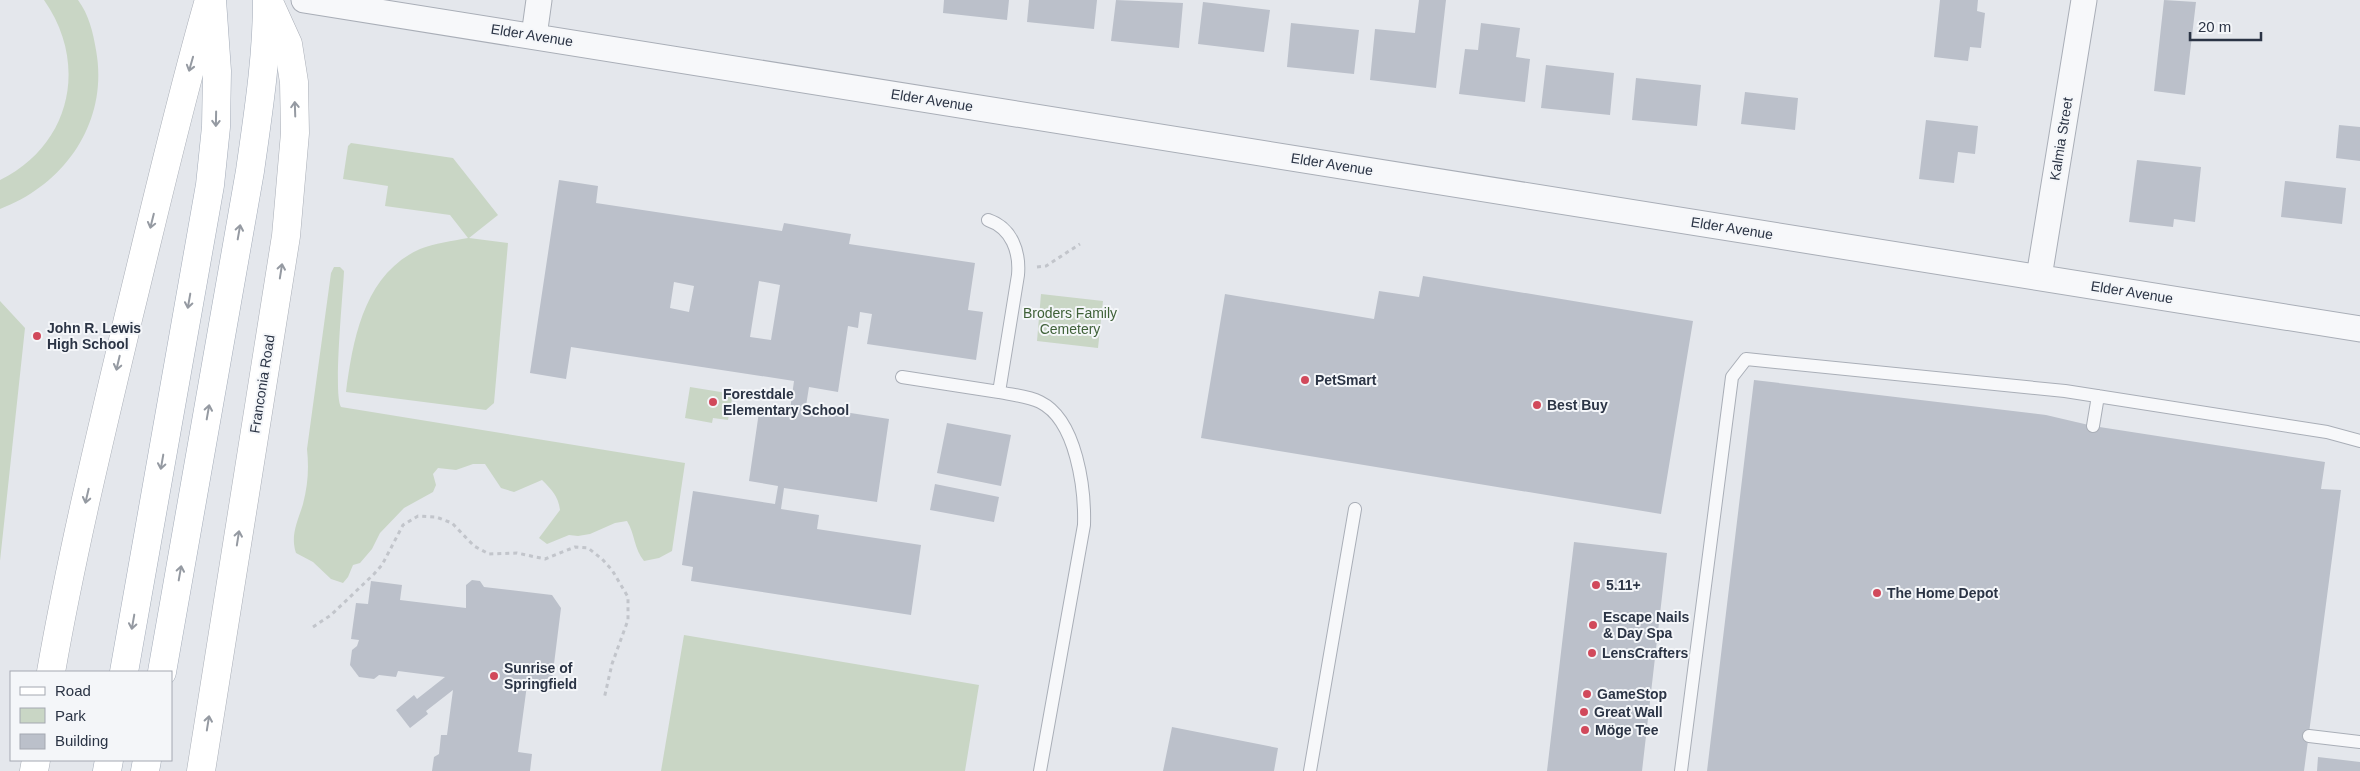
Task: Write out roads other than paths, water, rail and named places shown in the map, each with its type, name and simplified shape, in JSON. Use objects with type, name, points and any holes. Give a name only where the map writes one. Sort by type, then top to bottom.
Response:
[{"type":"main road","points":[[51,671],[70,569],[97,449],[186,80],[211,0]]},
{"type":"main road","points":[[124,671],[210,185],[216,127],[217,71],[211,0]]},
{"type":"main road","name":"Franconia Road","points":[[162,671],[250,171],[262,94],[268,0]]},
{"type":"main road","name":"Franconia Road","points":[[201,771],[286,236],[295,133],[294,82],[288,44],[268,0]]},
{"type":"street","name":"Elder Avenue","points":[[304,0],[2360,329]]},
{"type":"street","points":[[534,36],[539,0]]},
{"type":"street","name":"Kalmia Street","points":[[2039,277],[2084,0]]},
{"type":"lane","points":[[988,220],[995,222],[1012,238],[1017,250],[1019,267],[999,392]]},
{"type":"lane","points":[[1681,771],[1732,377],[1746,359],[2065,391],[2327,432],[2360,441]]},
{"type":"lane","points":[[902,377],[999,392],[1042,403],[1054,413],[1072,442],[1084,499],[1084,525],[1040,771]]},
{"type":"lane","points":[[2093,426],[2098,396]]},
{"type":"lane","points":[[1310,771],[1355,509]]},
{"type":"lane","points":[[2309,736],[2360,742]]},
{"type":"place","name":"John R. Lewis High School","points":[[37,336]]},
{"type":"place","name":"PetSmart","points":[[1305,380]]},
{"type":"place","name":"Forestdale Elementary School","points":[[713,402]]},
{"type":"place","name":"Best Buy","points":[[1537,405]]},
{"type":"place","name":"5.11+","points":[[1596,585]]},
{"type":"place","name":"The Home Depot","points":[[1877,593]]},
{"type":"place","name":"Escape Nails & Day Spa","points":[[1593,625]]},
{"type":"place","name":"LensCrafters","points":[[1592,653]]},
{"type":"place","name":"Sunrise of Springfield","points":[[494,676]]},
{"type":"place","name":"GameStop","points":[[1587,694]]},
{"type":"place","name":"Great Wall","points":[[1584,712]]},
{"type":"place","name":"Möge Tee","points":[[1585,730]]},
{"type":"park label","name":"Broders Family Cemetery","points":[[1070,322]]}]
